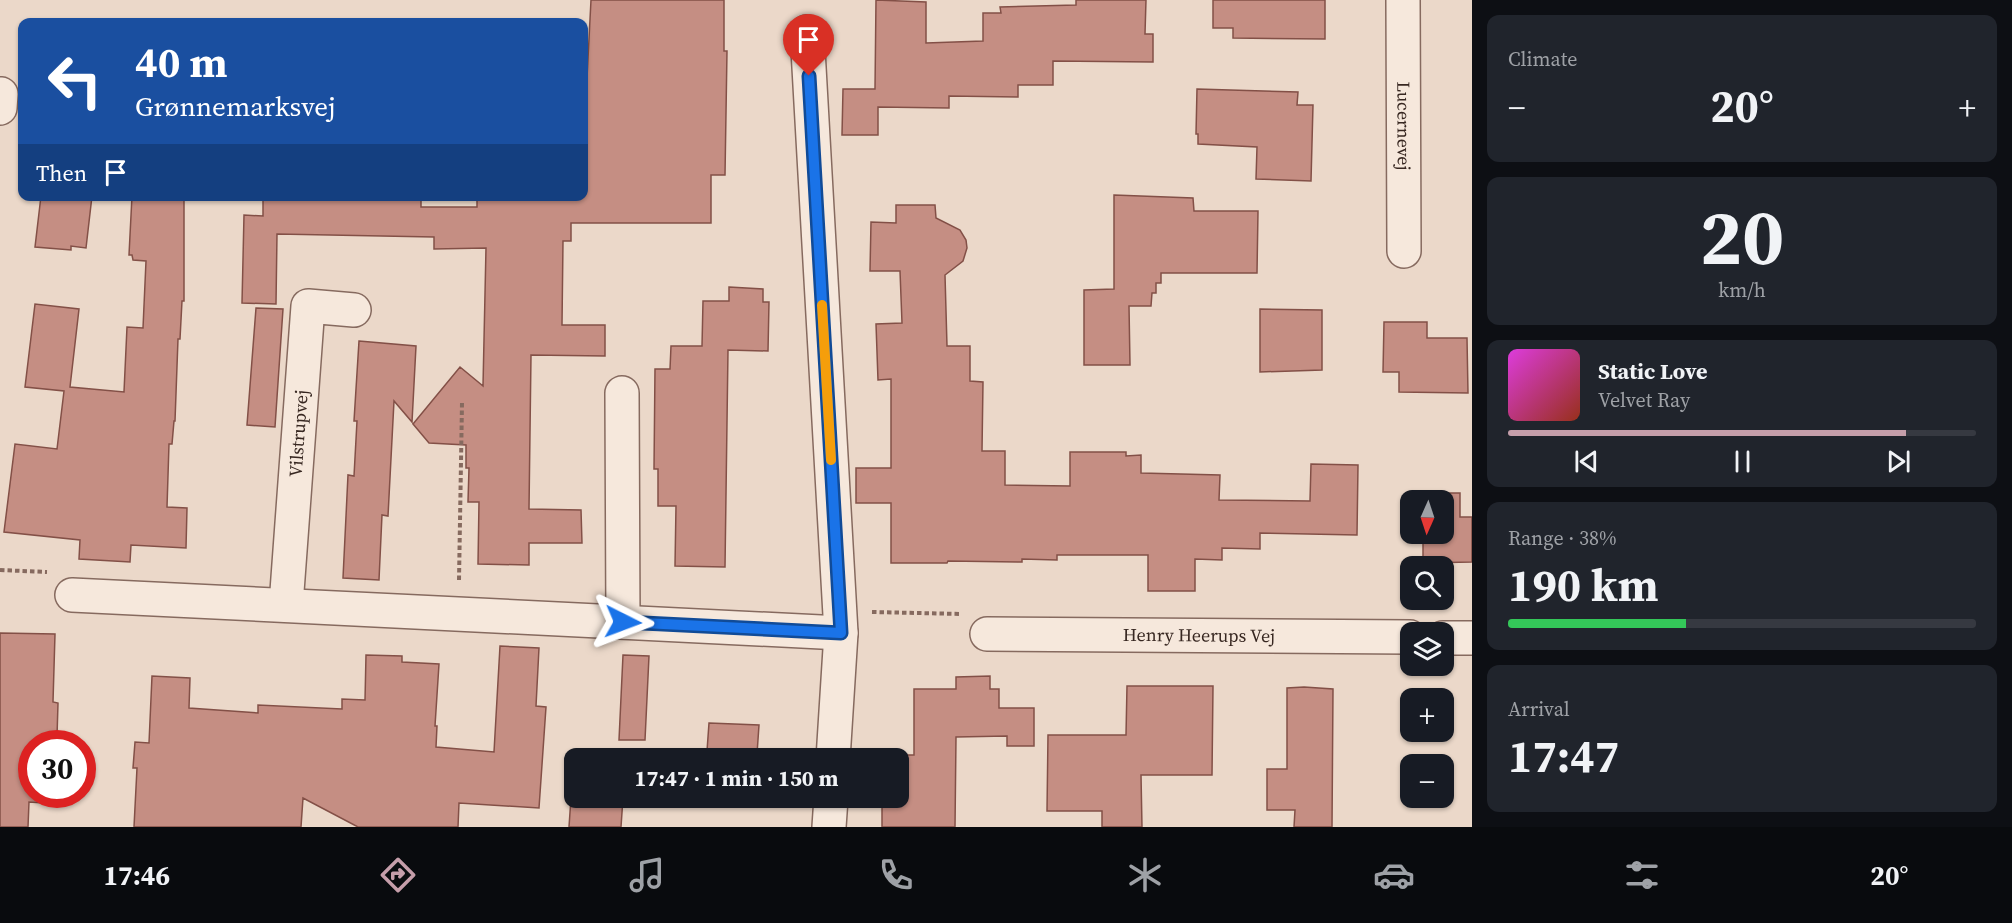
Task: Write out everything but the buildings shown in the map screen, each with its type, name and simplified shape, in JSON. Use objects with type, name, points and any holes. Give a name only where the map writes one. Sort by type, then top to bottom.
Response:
[{"type":"street","name":"Lucernevej","points":[[1403,0],[1404,251]]},
{"type":"street","points":[[807,32],[841,633],[834,748]]},
{"type":"street","name":"Vilstrupvej","points":[[286,605],[308,306],[354,310]]},
{"type":"street","points":[[622,393],[623,622]]},
{"type":"street","points":[[72,595],[841,633]]},
{"type":"street","name":"Henry Heerups Vej","points":[[987,634],[1400,638]]},
{"type":"street","points":[[1454,638],[1472,638]]},
{"type":"street","points":[[829,827],[830,808]]},
{"type":"path","points":[[458,614],[462,403]]},
{"type":"path","points":[[0,570],[62,572],[72,595]]},
{"type":"path","points":[[841,633],[866,612],[974,615],[987,634]]},
{"type":"slow traffic","points":[[822,305],[831,460]]},
{"type":"route","points":[[623,622],[841,633],[809,76]]}]
